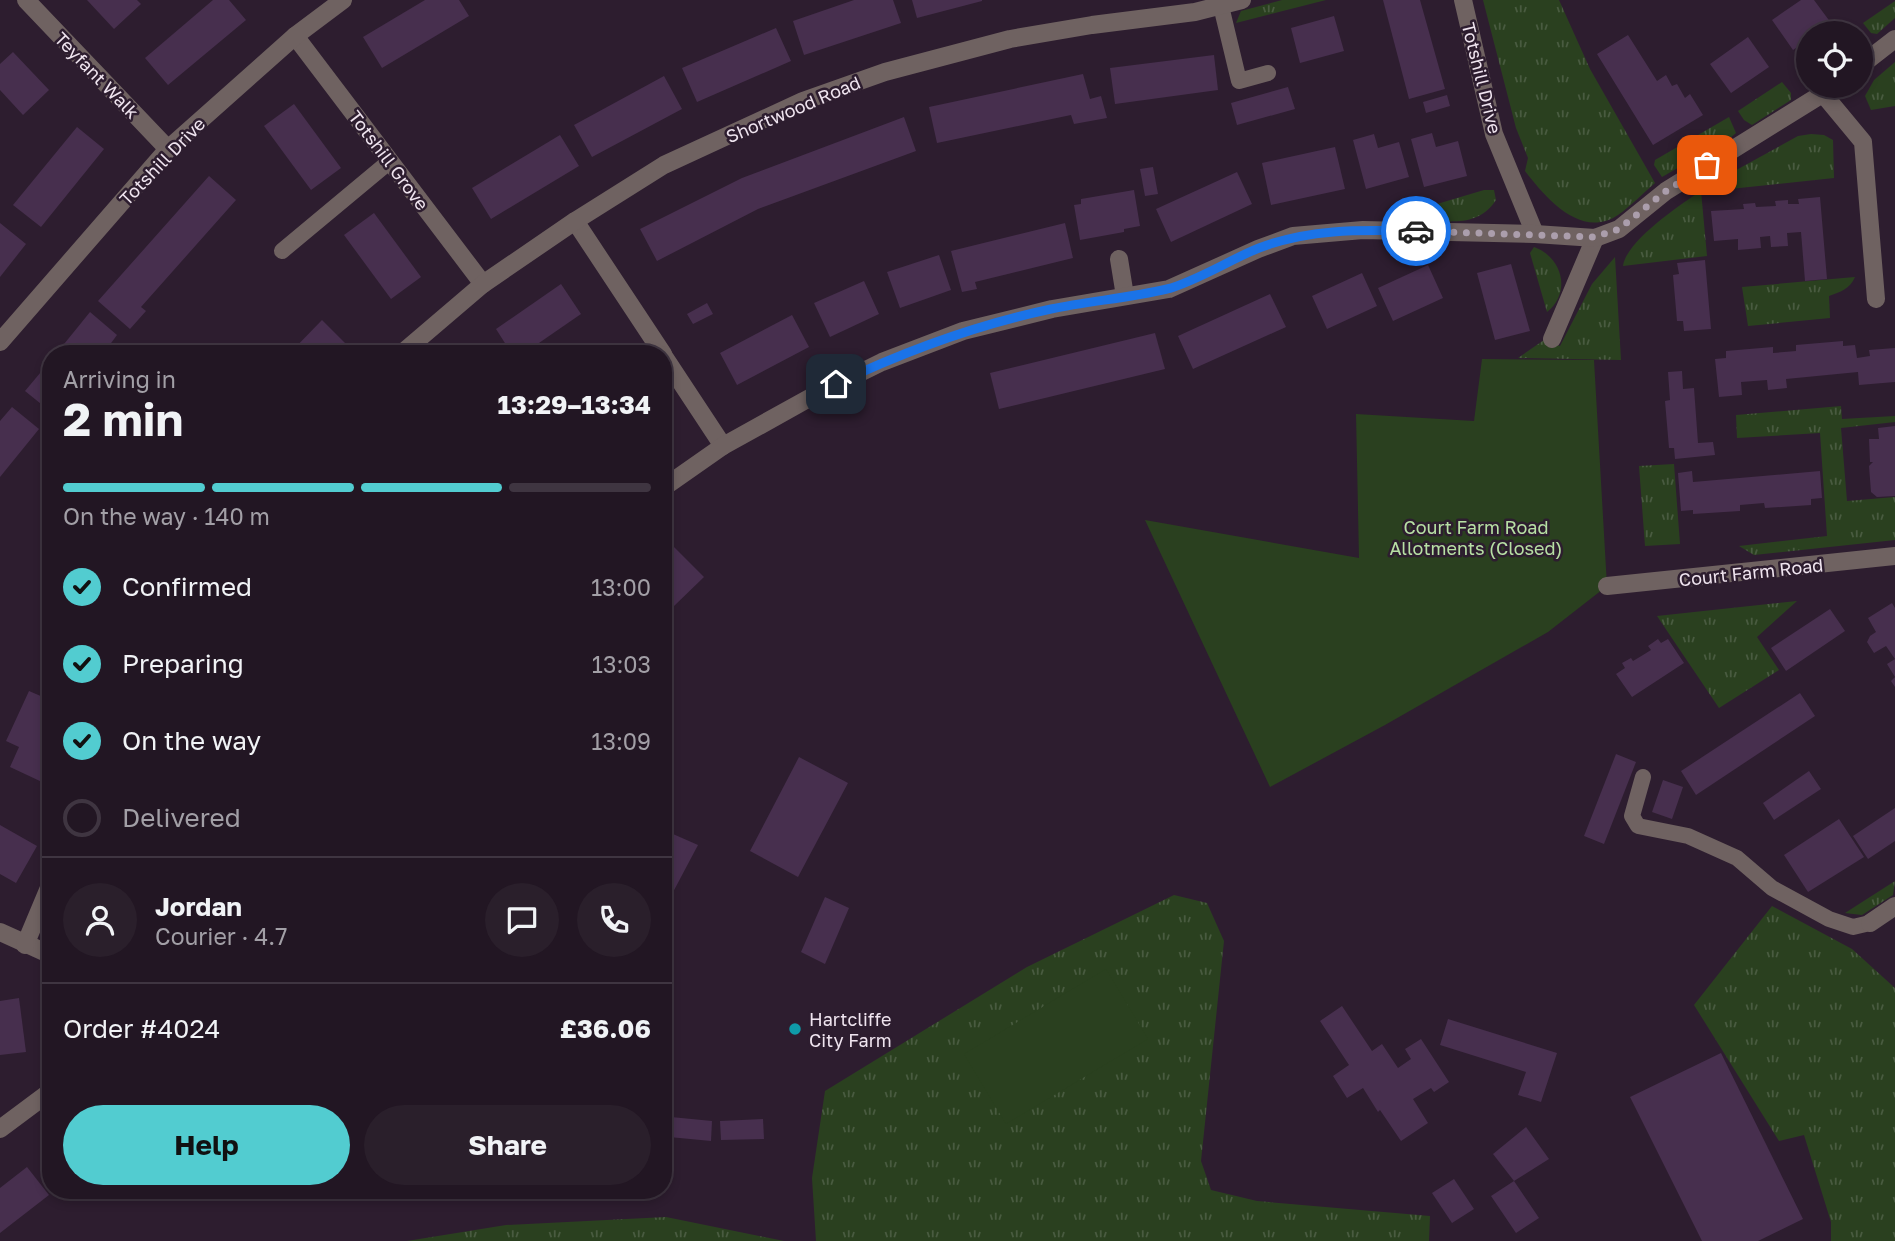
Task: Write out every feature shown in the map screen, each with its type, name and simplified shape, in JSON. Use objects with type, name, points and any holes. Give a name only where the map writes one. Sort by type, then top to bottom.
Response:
[{"type":"street","name":"Teyfant Walk","points":[[26,0],[168,149]]},
{"type":"street","name":"Totshill Drive","points":[[0,342],[168,149],[295,36],[343,0]]},
{"type":"street","name":"Shortwood Road","points":[[412,345],[483,284],[575,221],[664,165],[803,101],[885,72],[1010,39],[1221,6],[1242,0]]},
{"type":"street","name":"Totshill Drive","points":[[1463,0],[1494,134],[1535,234]]},
{"type":"street","name":"Totshill Grove","points":[[295,36],[483,284]]},
{"type":"street","points":[[1873,56],[1895,38]]},
{"type":"street","points":[[672,482],[723,446],[813,396],[882,362],[963,331],[1052,309],[1169,289],[1293,236],[1345,230],[1595,237],[1619,229],[1683,180],[1817,98]]},
{"type":"street","points":[[1835,98],[1863,142],[1876,299]]},
{"type":"street","points":[[575,221],[657,345]]},
{"type":"street","points":[[1552,339],[1595,237]]},
{"type":"street","points":[[1119,259],[1125,296]]},
{"type":"street","points":[[672,368],[723,446]]},
{"type":"street","name":"Court Farm Road","points":[[1607,586],[1895,556]]},
{"type":"street","points":[[25,945],[42,904]]},
{"type":"street","points":[[1870,923],[1895,906]]},
{"type":"street","points":[[0,932],[42,952]]},
{"type":"street","points":[[0,1129],[42,1098]]},
{"type":"lane","points":[[1221,6],[1239,81],[1268,73]]},
{"type":"lane","points":[[282,251],[390,161]]},
{"type":"lane","points":[[1643,777],[1632,816],[1638,826],[1688,836],[1737,858],[1772,887],[1829,919],[1853,927],[1870,923]]},
{"type":"green space","points":[[1282,0],[1326,0],[1236,23],[1241,11]]},
{"type":"green space","points":[[1483,0],[1559,0],[1590,69],[1655,183],[1618,215],[1604,221],[1578,219],[1553,203],[1525,171],[1528,158],[1516,128]]},
{"type":"green space","points":[[1895,1],[1895,18],[1877,34],[1873,33],[1873,21],[1866,21]]},
{"type":"green space","points":[[1895,62],[1895,106],[1871,110],[1866,98],[1873,98],[1874,80]]},
{"type":"green space","points":[[1782,82],[1791,93],[1791,100],[1752,125],[1744,120],[1738,111]]},
{"type":"green space","points":[[1729,117],[1736,133],[1662,177],[1654,165],[1655,160]]},
{"type":"green space","points":[[1824,135],[1833,140],[1834,178],[1730,189],[1729,174],[1798,136]]},
{"type":"green space","points":[[1484,190],[1494,190],[1496,200],[1484,213],[1469,220],[1435,221],[1437,204]]},
{"type":"green space","points":[[1701,191],[1707,256],[1623,266],[1626,256],[1644,235]]},
{"type":"green space","points":[[1534,247],[1551,259],[1560,276],[1559,295],[1547,312],[1530,253]]},
{"type":"green space","points":[[1615,257],[1621,360],[1518,358],[1544,340],[1560,346],[1592,284]]},
{"type":"green space","points":[[1855,277],[1847,287],[1829,296],[1830,318],[1748,326],[1742,287]]},
{"type":"green space","name":"Court Farm Road Allotments (Closed)","points":[[1482,359],[1594,360],[1607,586],[1548,632],[1270,787],[1145,520],[1359,558],[1356,414],[1474,421]]},
{"type":"green space","points":[[1841,406],[1842,419],[1895,416],[1895,422],[1841,428],[1847,501],[1895,497],[1895,540],[1754,555],[1739,546],[1827,536],[1820,433],[1737,438],[1736,415]]},
{"type":"green space","points":[[1674,464],[1680,544],[1645,546],[1639,466]]},
{"type":"green space","points":[[1797,601],[1757,637],[1779,670],[1719,708],[1657,616]]},
{"type":"green space","points":[[1895,881],[1893,895],[1862,915],[1845,913]]},
{"type":"green space","points":[[1174,895],[1207,903],[1224,941],[1201,1161],[1211,1190],[1257,1201],[1430,1216],[1429,1241],[816,1241],[812,1178],[825,1091],[1027,967]]},
{"type":"green space","points":[[1772,906],[1852,949],[1895,988],[1895,1241],[1831,1241],[1831,1222],[1804,1135],[1779,1141],[1694,1005]]},
{"type":"green space","points":[[1106,969],[1148,1039],[1006,1124],[964,1054]]},
{"type":"green space","points":[[666,1217],[784,1241],[407,1241],[506,1225]]},
{"type":"building","points":[[87,0],[137,0],[141,4],[114,29]]},
{"type":"building","points":[[213,0],[229,0],[246,20],[168,85],[145,58]]},
{"type":"building","points":[[425,0],[459,0],[469,16],[382,68],[363,37]]},
{"type":"building","points":[[854,0],[893,0],[901,23],[804,55],[793,21]]},
{"type":"building","points":[[912,0],[982,0],[982,1],[917,18]]},
{"type":"building","points":[[1383,0],[1420,0],[1445,89],[1409,99]]},
{"type":"building","points":[[1801,0],[1814,0],[1830,21],[1796,21],[1796,48],[1793,50],[1772,20]]},
{"type":"building","points":[[1334,16],[1344,51],[1300,63],[1291,28]]},
{"type":"building","points":[[776,28],[791,61],[697,102],[682,68]]},
{"type":"building","points":[[1628,35],[1657,81],[1666,75],[1672,86],[1677,84],[1685,98],[1690,94],[1703,115],[1653,145],[1597,54]]},
{"type":"building","points":[[1748,37],[1769,67],[1731,93],[1710,64]]},
{"type":"building","points":[[13,52],[49,90],[23,115],[0,90],[0,64]]},
{"type":"building","points":[[1214,55],[1218,90],[1115,104],[1110,68]]},
{"type":"building","points":[[1083,74],[1090,99],[1101,96],[1107,118],[1074,124],[1071,115],[937,143],[929,107]]},
{"type":"building","points":[[664,76],[682,109],[592,157],[574,125]]},
{"type":"building","points":[[1288,87],[1295,109],[1237,125],[1231,103]]},
{"type":"building","points":[[1447,95],[1450,106],[1426,113],[1423,102]]},
{"type":"building","points":[[294,104],[341,168],[311,190],[264,126]]},
{"type":"building","points":[[904,117],[916,151],[758,209],[657,261],[640,229],[742,178]]},
{"type":"building","points":[[77,127],[104,149],[41,227],[13,205]]},
{"type":"building","points":[[1432,133],[1436,147],[1458,141],[1467,176],[1424,187],[1411,139]]},
{"type":"building","points":[[1374,134],[1378,148],[1399,142],[1409,177],[1366,189],[1353,140]]},
{"type":"building","points":[[560,135],[579,166],[491,219],[472,188]]},
{"type":"building","points":[[1335,147],[1345,189],[1271,205],[1262,163]]},
{"type":"building","points":[[1153,167],[1158,194],[1145,196],[1140,169]]},
{"type":"building","points":[[1237,172],[1252,204],[1171,242],[1156,209]]},
{"type":"building","points":[[209,176],[236,200],[141,307],[146,311],[130,329],[98,301]]},
{"type":"building","points":[[1134,190],[1140,226],[1124,229],[1124,232],[1080,240],[1074,205],[1081,204],[1081,199]]},
{"type":"building","points":[[1820,197],[1827,279],[1805,281],[1801,232],[1787,233],[1788,246],[1771,247],[1770,236],[1760,237],[1761,248],[1738,250],[1738,239],[1714,241],[1711,211],[1744,209],[1743,204],[1755,203],[1756,207],[1776,206],[1775,201],[1788,200],[1788,204],[1799,204],[1798,199]]},
{"type":"building","points":[[374,213],[421,277],[391,299],[344,235]]},
{"type":"building","points":[[0,223],[26,244],[0,277]]},
{"type":"building","points":[[1065,223],[1073,258],[975,282],[977,289],[962,292],[951,251]]},
{"type":"building","points":[[939,255],[951,290],[900,308],[887,272]]},
{"type":"building","points":[[1705,260],[1711,329],[1684,331],[1683,321],[1677,321],[1673,275],[1679,274],[1677,263]]},
{"type":"building","points":[[1511,264],[1530,331],[1495,340],[1477,273]]},
{"type":"building","points":[[1428,265],[1443,298],[1393,321],[1378,288]]},
{"type":"building","points":[[1362,273],[1377,306],[1327,329],[1312,296]]},
{"type":"building","points":[[864,281],[879,314],[830,337],[814,303]]},
{"type":"building","points":[[561,284],[581,314],[536,345],[506,345],[496,329]]},
{"type":"building","points":[[1270,294],[1286,327],[1193,369],[1178,336]]},
{"type":"building","points":[[707,303],[713,314],[693,324],[687,314]]},
{"type":"building","points":[[90,312],[117,335],[110,345],[63,345]]},
{"type":"building","points":[[792,315],[809,347],[737,385],[720,353]]},
{"type":"building","points":[[322,320],[347,345],[298,345]]},
{"type":"building","points":[[1155,333],[1165,369],[999,409],[990,373]]},
{"type":"building","points":[[1843,341],[1843,346],[1855,345],[1857,358],[1870,356],[1869,350],[1895,348],[1895,382],[1859,385],[1858,372],[1786,379],[1787,388],[1768,390],[1767,380],[1741,382],[1742,395],[1719,397],[1715,359],[1726,358],[1726,351],[1773,347],[1773,353],[1796,351],[1796,345]]},
{"type":"building","points":[[42,371],[42,405],[25,391]]},
{"type":"building","points":[[1682,371],[1683,389],[1694,388],[1698,443],[1713,442],[1715,455],[1675,459],[1674,448],[1669,448],[1665,401],[1670,400],[1668,372]]},
{"type":"building","points":[[12,407],[39,429],[0,477],[0,421]]},
{"type":"building","points":[[1895,426],[1895,496],[1877,497],[1871,492],[1869,466],[1873,462],[1870,462],[1869,439],[1879,439],[1878,428]]},
{"type":"building","points":[[1692,471],[1693,482],[1820,471],[1822,498],[1811,499],[1811,505],[1765,508],[1764,503],[1740,505],[1740,511],[1693,514],[1693,510],[1681,511],[1678,473]]},
{"type":"building","points":[[672,545],[704,577],[674,606],[672,604]]},
{"type":"building","points":[[1892,603],[1895,608],[1895,659],[1886,646],[1874,653],[1867,642],[1876,632],[1868,618]]},
{"type":"building","points":[[1830,609],[1845,631],[1786,671],[1771,648]]},
{"type":"building","points":[[1658,639],[1661,643],[1668,639],[1684,663],[1632,697],[1616,674],[1625,668],[1622,663],[1631,658],[1633,661],[1651,650],[1648,646]]},
{"type":"building","points":[[1895,659],[1895,677],[1887,664]]},
{"type":"building","points":[[29,691],[42,697],[42,782],[10,767],[19,747],[6,741]]},
{"type":"building","points":[[1800,693],[1815,716],[1696,795],[1681,771]]},
{"type":"building","points":[[1616,754],[1636,762],[1604,844],[1584,836]]},
{"type":"building","points":[[799,757],[848,783],[798,877],[750,851]]},
{"type":"building","points":[[1809,771],[1821,789],[1774,820],[1763,803]]},
{"type":"building","points":[[1663,780],[1683,787],[1672,819],[1652,812]]},
{"type":"building","points":[[1895,808],[1895,841],[1868,859],[1853,836]]},
{"type":"building","points":[[1839,819],[1864,857],[1808,892],[1784,855]]},
{"type":"building","points":[[0,825],[37,846],[16,883],[0,874]]},
{"type":"building","points":[[673,834],[698,845],[672,894]]},
{"type":"building","points":[[825,897],[849,908],[825,964],[801,952]]},
{"type":"building","points":[[19,998],[26,1052],[0,1055],[0,1001]]},
{"type":"building","points":[[1342,1006],[1372,1051],[1382,1044],[1398,1068],[1411,1059],[1405,1049],[1421,1039],[1449,1082],[1434,1092],[1431,1088],[1413,1099],[1428,1123],[1401,1141],[1363,1088],[1347,1098],[1333,1076],[1349,1065],[1320,1021]]},
{"type":"building","points":[[1448,1019],[1557,1053],[1541,1102],[1518,1095],[1526,1072],[1440,1045]]},
{"type":"building","points":[[1721,1053],[1803,1219],[1758,1241],[1702,1241],[1630,1097]]},
{"type":"building","points":[[672,1117],[712,1121],[711,1141],[672,1137]]},
{"type":"building","points":[[763,1119],[764,1139],[721,1140],[720,1121]]},
{"type":"building","points":[[1526,1127],[1549,1159],[1514,1181],[1493,1154]]},
{"type":"building","points":[[27,1167],[42,1186],[44,1199],[0,1233],[0,1188]]},
{"type":"building","points":[[1454,1179],[1474,1209],[1452,1223],[1432,1193]]},
{"type":"building","points":[[1514,1181],[1539,1218],[1516,1233],[1491,1196]]},
{"type":"way so far","points":[[1416,231],[1595,237],[1619,229],[1666,191],[1707,165]]},
{"type":"place","name":"Hartcliffe City Farm","points":[[795,1029]]},
{"type":"route","points":[[836,384],[882,362],[963,331],[1052,309],[1169,289],[1293,236],[1345,230],[1416,231]]}]
